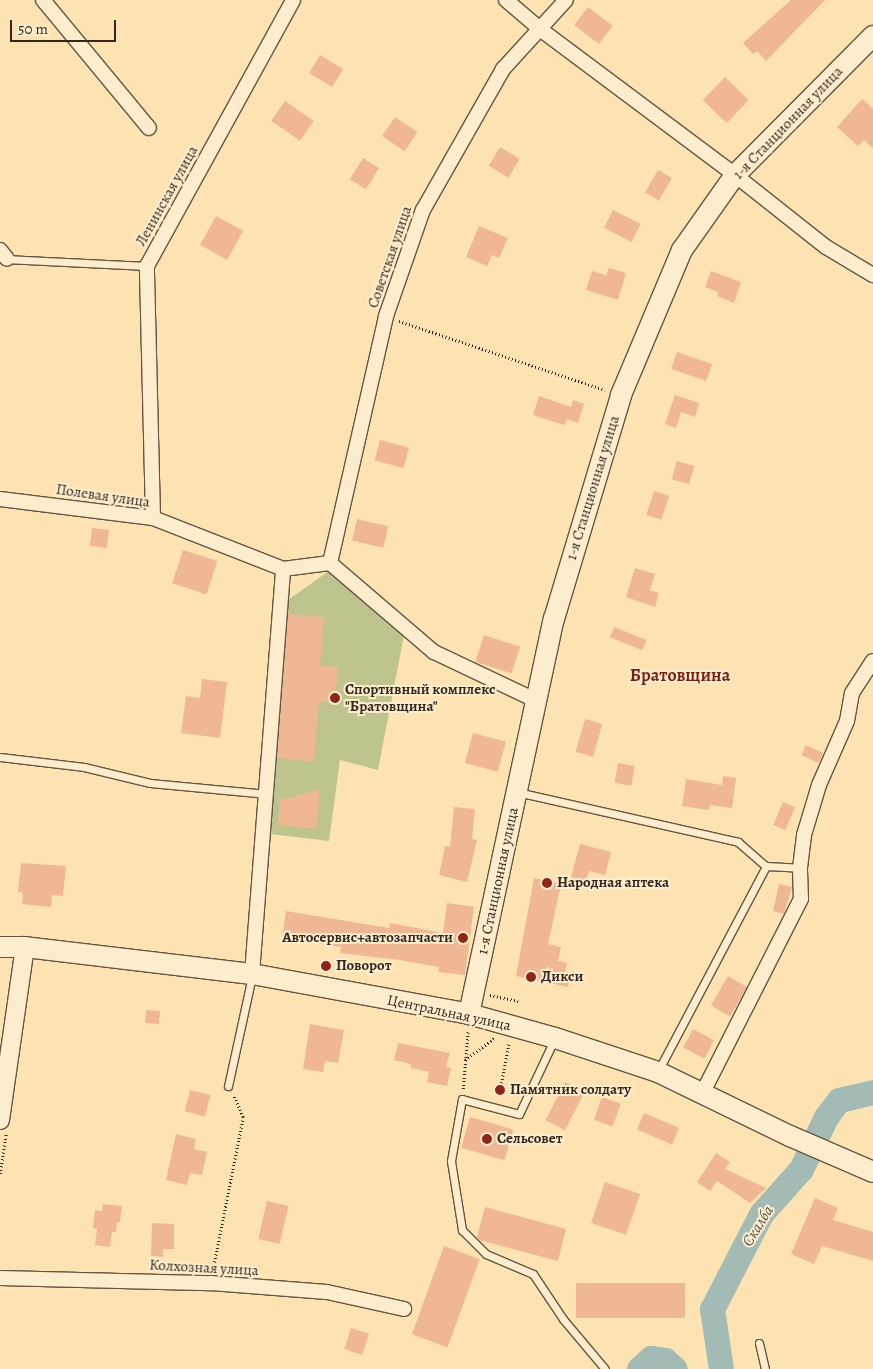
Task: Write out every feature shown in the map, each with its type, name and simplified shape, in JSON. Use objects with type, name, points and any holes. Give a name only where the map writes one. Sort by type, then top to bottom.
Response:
[{"type":"main road","name":"1-я Станционная улица","points":[[469,1022],[554,619],[621,395],[682,250],[735,175],[873,36]]},
{"type":"main road","name":"Центральная улица","points":[[0,947],[24,947],[252,974],[469,1022],[555,1038],[658,1072],[790,1136],[873,1172]]},
{"type":"street","points":[[43,0],[149,128]]},
{"type":"street","name":"Ленинская улица","points":[[154,518],[147,266],[293,0]]},
{"type":"street","points":[[506,0],[540,29],[735,175],[826,247],[873,275]]},
{"type":"street","name":"Советская улица","points":[[330,564],[386,316],[423,210],[503,69],[566,0]]},
{"type":"street","name":"Полевая улица","points":[[0,499],[154,518],[284,569]]},
{"type":"street","points":[[252,974],[270,794],[284,569],[330,564],[434,652],[536,701]]},
{"type":"street","points":[[702,1094],[801,899],[800,868],[804,836],[819,786],[847,721],[852,693],[873,661]]},
{"type":"street","points":[[0,1120],[24,947]]},
{"type":"street","name":"Колхозная улица","points":[[0,1278],[211,1283],[327,1292],[404,1309]]},
{"type":"lane","points":[[2,256],[147,266]]},
{"type":"lane","points":[[0,758],[84,767],[150,783],[270,794]]},
{"type":"lane","points":[[517,792],[738,842],[766,866],[800,868]]},
{"type":"lane","points":[[658,1072],[766,866]]},
{"type":"lane","points":[[228,1086],[252,974]]},
{"type":"lane","points":[[555,1038],[519,1114],[462,1099],[451,1161],[462,1230],[486,1254],[533,1274],[563,1319],[605,1369]]},
{"type":"lane","points":[[759,1343],[765,1369]]},
{"type":"path","points":[[386,316],[621,395]]},
{"type":"path","points":[[474,992],[518,1001]]},
{"type":"path","points":[[462,1099],[469,1022]]},
{"type":"path","points":[[465,1060],[494,1038]]},
{"type":"path","points":[[500,1090],[509,1042]]},
{"type":"path","points":[[211,1283],[243,1117],[228,1086]]},
{"type":"green space","name":"Спортивный комплекс \"Братовщина\"","points":[[329,571],[404,635],[378,770],[340,760],[329,841],[270,834],[285,602]]},
{"type":"building","points":[[791,0],[825,0],[766,61],[757,51],[753,54],[743,43]]},
{"type":"building","points":[[588,7],[613,26],[599,44],[574,25]]},
{"type":"building","points":[[320,55],[343,69],[332,87],[309,73]]},
{"type":"building","points":[[725,77],[749,100],[727,123],[703,100]]},
{"type":"building","points":[[862,99],[873,109],[873,148],[864,140],[858,146],[837,127]]},
{"type":"building","points":[[285,101],[314,121],[300,141],[271,121]]},
{"type":"building","points":[[395,117],[417,132],[405,151],[382,136]]},
{"type":"building","points":[[500,147],[520,159],[508,178],[489,166]]},
{"type":"building","points":[[363,158],[379,168],[366,189],[350,179]]},
{"type":"building","points":[[658,170],[672,178],[659,201],[645,193]]},
{"type":"building","points":[[613,210],[641,224],[632,242],[604,228]]},
{"type":"building","points":[[216,216],[243,231],[227,260],[200,245]]},
{"type":"building","points":[[479,226],[508,238],[499,258],[492,255],[487,266],[466,257]]},
{"type":"building","points":[[609,268],[626,273],[618,300],[586,290],[592,271],[606,275]]},
{"type":"building","points":[[711,271],[741,282],[734,303],[717,296],[718,292],[705,287]]},
{"type":"building","points":[[677,352],[712,364],[706,381],[671,369]]},
{"type":"building","points":[[675,395],[699,403],[695,417],[681,412],[676,428],[665,424]]},
{"type":"building","points":[[539,396],[571,407],[573,400],[584,404],[578,423],[567,419],[564,425],[533,415]]},
{"type":"building","points":[[380,440],[409,448],[404,468],[375,460]]},
{"type":"building","points":[[677,461],[694,466],[689,484],[672,479]]},
{"type":"building","points":[[654,491],[669,496],[661,520],[646,515]]},
{"type":"building","points":[[357,519],[388,526],[383,548],[352,540]]},
{"type":"building","points":[[92,528],[109,530],[107,548],[90,546]]},
{"type":"building","points":[[183,550],[217,561],[206,594],[172,583]]},
{"type":"building","points":[[635,568],[655,574],[650,590],[659,593],[655,607],[626,597]]},
{"type":"building","points":[[288,614],[324,617],[320,666],[338,667],[335,703],[319,701],[314,762],[277,758]]},
{"type":"building","points":[[614,627],[646,640],[642,650],[610,637]]},
{"type":"building","points":[[484,635],[520,647],[511,673],[475,662]]},
{"type":"building","points":[[202,679],[227,682],[220,738],[181,733],[186,696],[200,698]]},
{"type":"building","points":[[585,719],[602,724],[593,757],[576,752]]},
{"type":"building","points":[[473,733],[506,742],[498,772],[465,763]]},
{"type":"building","points":[[806,745],[823,753],[819,763],[801,755]]},
{"type":"building","points":[[618,763],[635,766],[631,786],[615,783]]},
{"type":"building","points":[[723,776],[736,778],[732,808],[710,805],[709,810],[682,806],[686,779],[722,785]]},
{"type":"building","points":[[320,790],[316,829],[278,825],[280,800]]},
{"type":"building","points":[[783,802],[795,807],[785,830],[773,825]]},
{"type":"building","points":[[454,807],[475,809],[472,839],[477,840],[467,882],[439,875],[445,846],[450,847]]},
{"type":"building","points":[[580,844],[611,852],[605,875],[589,871],[586,881],[571,877]]},
{"type":"building","points":[[21,863],[66,866],[63,896],[52,895],[51,907],[22,904],[23,893],[18,892]]},
{"type":"building","points":[[534,878],[561,884],[548,944],[561,947],[558,961],[567,963],[565,972],[570,974],[568,987],[516,976]]},
{"type":"building","points":[[779,884],[792,887],[784,914],[773,911]]},
{"type":"building","points":[[447,903],[474,907],[465,975],[438,972],[439,967],[400,960],[340,953],[341,947],[282,938],[286,911],[389,928],[390,923],[443,933]]},
{"type":"building","points":[[728,976],[747,987],[730,1016],[711,1005]]},
{"type":"building","points":[[146,1010],[160,1011],[159,1024],[145,1023]]},
{"type":"building","points":[[310,1024],[344,1030],[338,1063],[325,1061],[323,1072],[303,1069]]},
{"type":"building","points":[[693,1029],[714,1040],[704,1059],[683,1048]]},
{"type":"building","points":[[398,1043],[450,1053],[446,1067],[451,1068],[447,1086],[427,1082],[429,1072],[411,1068],[411,1064],[394,1060]]},
{"type":"building","points":[[565,1082],[585,1092],[565,1130],[545,1120]]},
{"type":"building","points":[[190,1090],[210,1095],[205,1116],[185,1111]]},
{"type":"building","points":[[602,1097],[621,1104],[613,1126],[594,1120]]},
{"type":"building","points":[[644,1113],[679,1128],[672,1144],[637,1130]]},
{"type":"building","name":"Сельсовет","points":[[470,1117],[513,1129],[504,1160],[461,1148]]},
{"type":"building","points":[[176,1134],[196,1139],[194,1149],[207,1152],[202,1175],[190,1173],[187,1185],[166,1180]]},
{"type":"building","points":[[716,1153],[730,1162],[725,1169],[766,1188],[750,1203],[717,1181],[710,1191],[697,1182]]},
{"type":"building","points":[[605,1182],[640,1194],[626,1235],[591,1223]]},
{"type":"building","points":[[815,1198],[838,1208],[833,1220],[873,1232],[873,1261],[822,1246],[814,1264],[791,1254]]},
{"type":"building","points":[[267,1201],[288,1206],[280,1244],[258,1239]]},
{"type":"building","points":[[103,1204],[122,1206],[120,1222],[117,1222],[116,1232],[112,1232],[110,1247],[95,1245],[97,1229],[93,1228],[95,1210],[102,1211]]},
{"type":"building","points":[[485,1207],[566,1229],[558,1261],[479,1240],[477,1237]]},
{"type":"building","points":[[152,1223],[174,1224],[174,1249],[163,1249],[163,1257],[151,1256]]},
{"type":"building","points":[[444,1246],[480,1259],[448,1347],[412,1334]]},
{"type":"building","points":[[576,1283],[685,1283],[685,1318],[576,1318]]},
{"type":"building","points":[[351,1328],[369,1334],[362,1355],[344,1349]]},
{"type":"waterway","name":"Скалба","points":[[721,1369],[712,1309],[761,1214],[801,1169],[826,1117],[839,1100],[873,1092]]},
{"type":"waterway","name":"Скалба","points":[[639,1369],[651,1358],[665,1360],[675,1369]]},
{"type":"place","name":"Спортивный комплекс \"Братовщина\"","points":[[335,698]]},
{"type":"place","name":"Народная аптека","points":[[547,883]]},
{"type":"place","name":"Автосервис+автозапчасти","points":[[463,938]]},
{"type":"place","name":"Поворот","points":[[326,966]]},
{"type":"place","name":"Дикси","points":[[531,977]]},
{"type":"place","name":"Памятник солдату","points":[[500,1090]]},
{"type":"place","name":"Сельсовет","points":[[487,1139]]},
{"type":"district","name":"Братовщина","points":[[680,675]]}]
